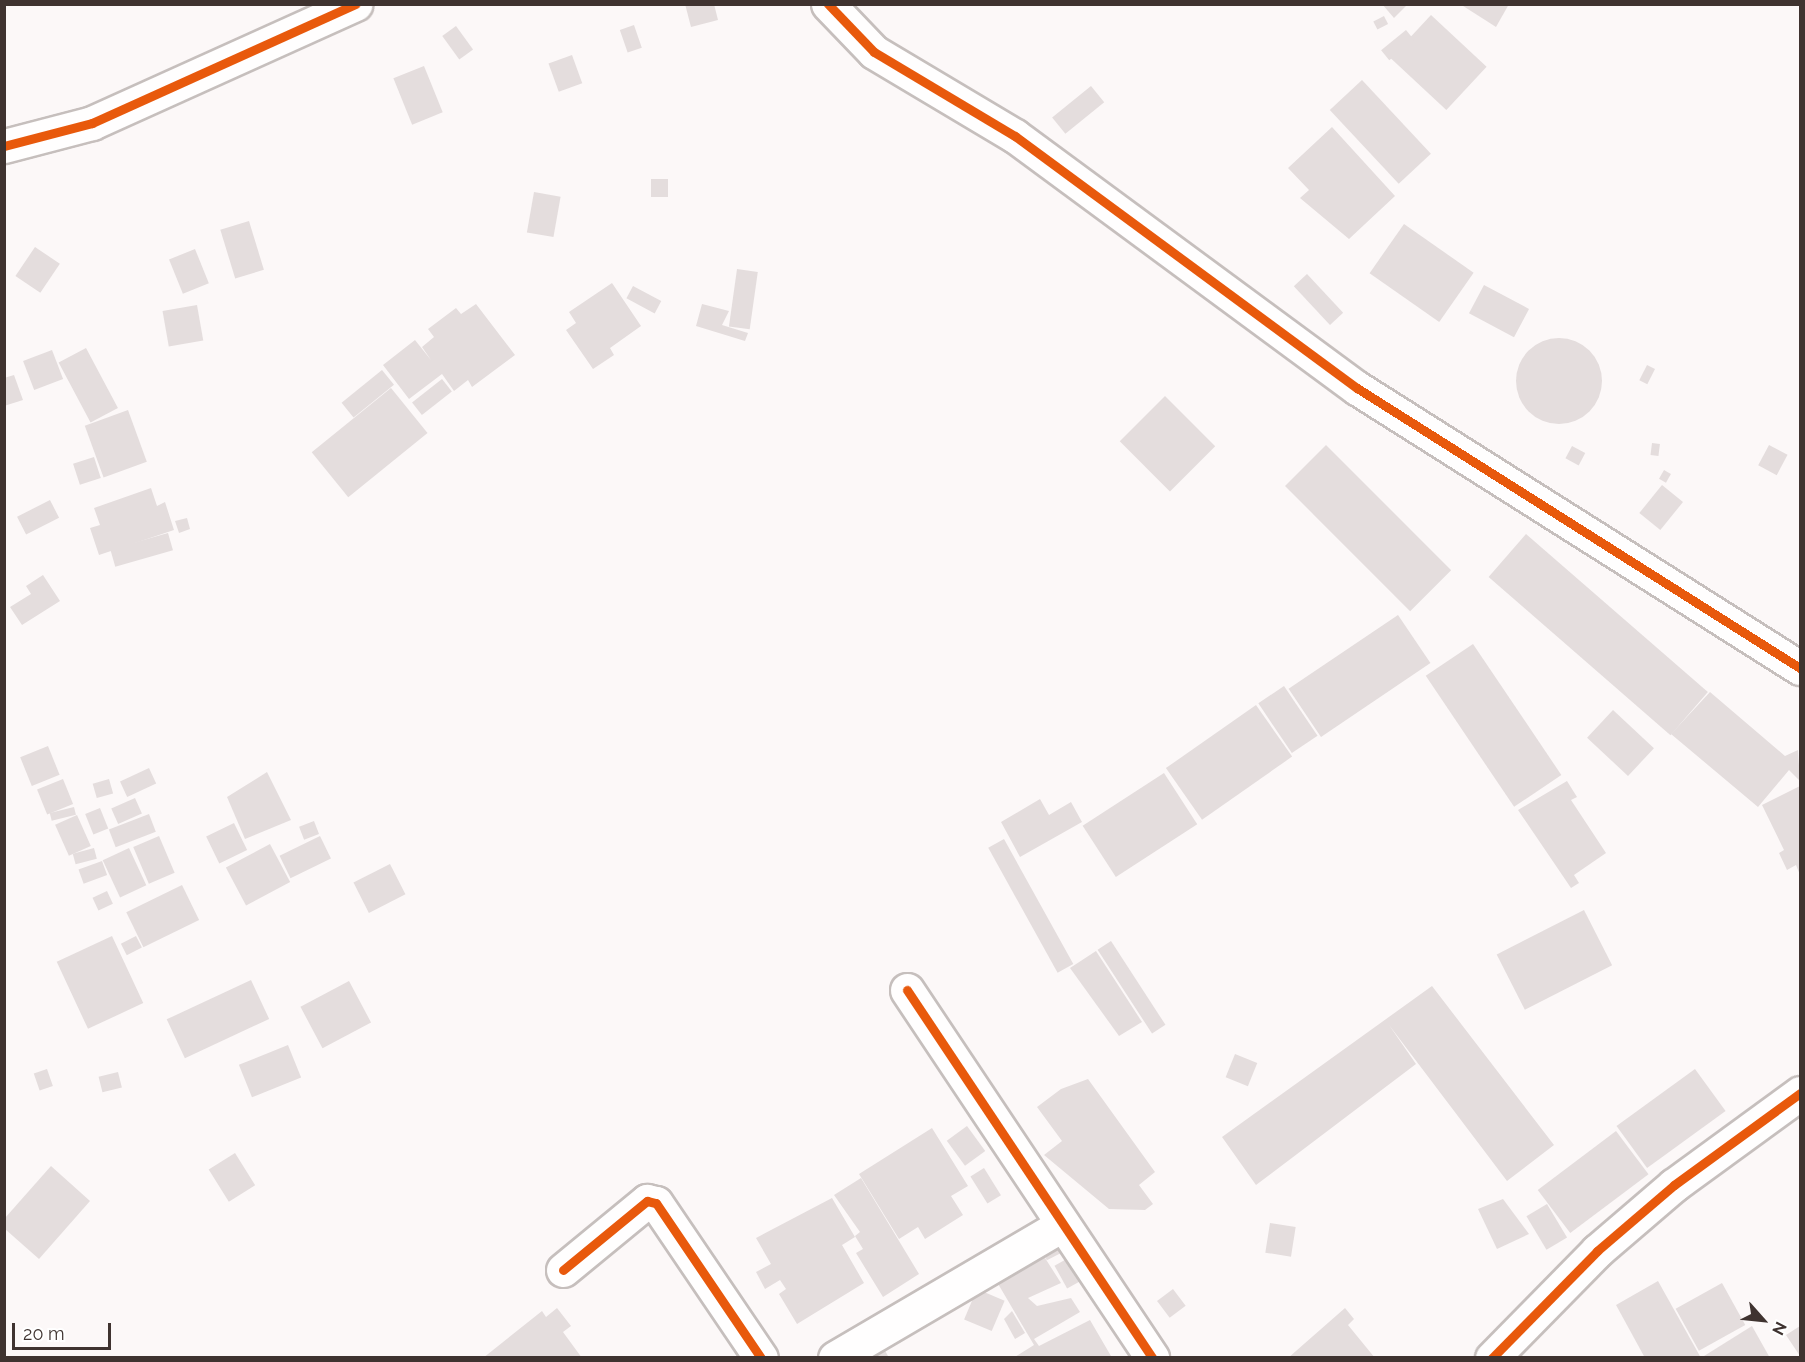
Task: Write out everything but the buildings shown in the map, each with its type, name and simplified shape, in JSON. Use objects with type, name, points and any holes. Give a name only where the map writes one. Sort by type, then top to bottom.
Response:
[{"type":"street","points":[[4,146],[92,123],[355,4]]},
{"type":"street","points":[[828,4],[874,52],[1034,148],[1357,388],[1800,668]]},
{"type":"street","points":[[907,990],[1152,1358]]},
{"type":"street","points":[[1492,1358],[1597,1251],[1674,1185],[1800,1093]]},
{"type":"street","points":[[563,1270],[647,1201],[656,1203],[761,1358]]},
{"type":"street","points":[[835,1358],[1062,1224]]},
{"type":"cycle path","points":[[4,146],[92,123],[355,4]]},
{"type":"cycle path","points":[[828,4],[874,52],[1015,136],[1357,388],[1800,668]]},
{"type":"cycle path","points":[[907,990],[1152,1358]]},
{"type":"cycle path","points":[[1492,1358],[1597,1251],[1674,1185],[1800,1093]]},
{"type":"cycle path","points":[[563,1270],[647,1201],[656,1203],[761,1358]]}]
